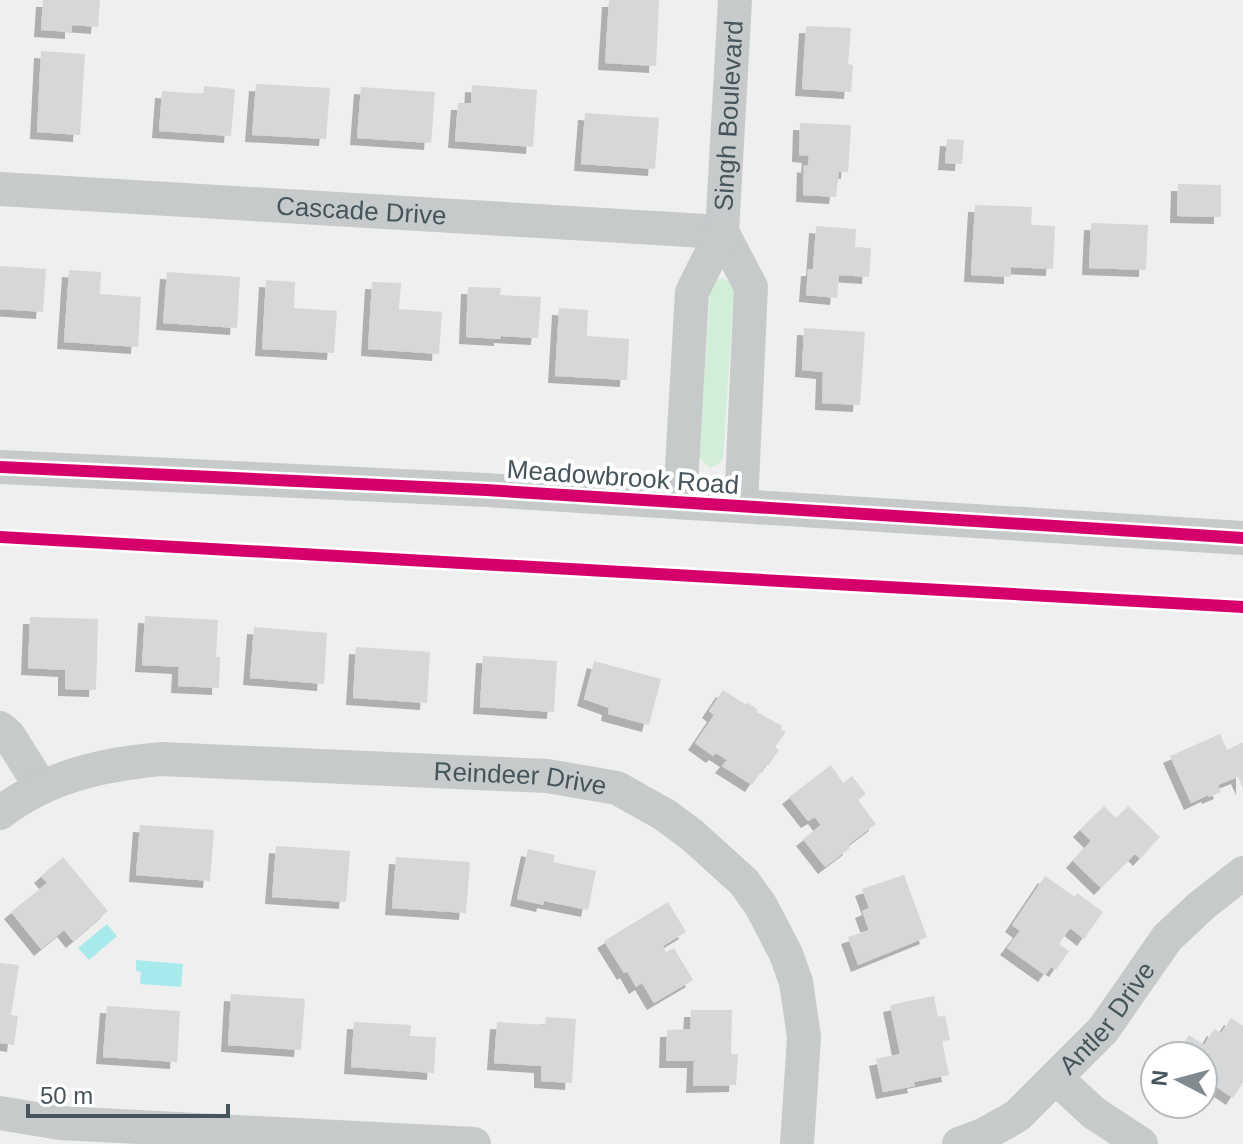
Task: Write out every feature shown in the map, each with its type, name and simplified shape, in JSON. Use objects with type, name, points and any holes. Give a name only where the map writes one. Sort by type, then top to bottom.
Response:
[{"type":"street","name":"Singh Boulevard","points":[[680,502],[692,292],[722,232],[735,0]]},
{"type":"street","name":"Cascade Drive","points":[[0,189],[722,232]]},
{"type":"street","name":"Singh Boulevard","points":[[722,232],[751,287],[741,506]]},
{"type":"street","name":"Meadowbrook Road","points":[[0,467],[486,490],[1243,538]]},
{"type":"street","points":[[0,728],[9,736],[41,787]]},
{"type":"street","name":"Reindeer Drive","points":[[0,813],[41,787],[76,773],[101,766],[162,759],[547,776],[617,788],[683,828],[744,882],[761,906],[786,954],[796,982],[804,1037],[797,1144]]},
{"type":"street","name":"Antler Drive","points":[[959,1144],[1017,1116],[1103,1030],[1167,938],[1243,873]]},
{"type":"street","points":[[1056,1078],[1094,1113],[1141,1144]]},
{"type":"street","points":[[0,1113],[60,1123],[474,1144]]},
{"type":"green space","points":[[722,278],[730,282],[734,289],[723,459],[710,468],[699,457],[710,288]]},
{"type":"water","points":[[107,924],[117,936],[89,960],[78,948]]},
{"type":"water","points":[[136,960],[183,964],[181,987],[140,984],[141,972],[136,971]]},
{"type":"building","points":[[43,0],[100,0],[98,27],[72,25],[72,32],[41,30]]},
{"type":"building","points":[[609,0],[659,0],[656,66],[605,63]]},
{"type":"building","points":[[806,26],[851,28],[848,64],[853,65],[851,92],[802,89]]},
{"type":"building","points":[[41,51],[85,54],[80,135],[37,132]]},
{"type":"building","points":[[256,84],[330,88],[326,139],[252,135]]},
{"type":"building","points":[[472,85],[537,90],[533,147],[455,141],[458,103],[471,103]]},
{"type":"building","points":[[204,86],[235,89],[231,136],[159,131],[162,91],[203,94]]},
{"type":"building","points":[[361,87],[435,92],[431,143],[357,138]]},
{"type":"building","points":[[585,113],[659,118],[655,169],[581,164]]},
{"type":"building","points":[[800,123],[851,125],[848,172],[839,172],[836,197],[803,195],[804,165],[808,166],[809,156],[799,155]]},
{"type":"building","points":[[947,139],[964,140],[962,164],[945,163]]},
{"type":"building","points":[[1178,184],[1221,185],[1221,217],[1177,216]]},
{"type":"building","points":[[975,205],[1032,207],[1031,225],[1055,226],[1053,269],[1011,267],[1011,277],[971,275]]},
{"type":"building","points":[[1091,223],[1148,225],[1146,270],[1089,268]]},
{"type":"building","points":[[816,226],[856,229],[855,247],[871,248],[869,277],[839,275],[837,298],[806,295],[808,269],[813,269]]},
{"type":"building","points":[[0,266],[46,269],[43,312],[0,309]]},
{"type":"building","points":[[69,270],[101,272],[100,294],[141,297],[138,347],[64,342]]},
{"type":"building","points":[[167,272],[240,277],[237,328],[163,323]]},
{"type":"building","points":[[266,280],[295,282],[294,308],[337,311],[334,353],[262,349]]},
{"type":"building","points":[[372,282],[401,283],[399,309],[442,312],[439,354],[368,349]]},
{"type":"building","points":[[468,287],[501,288],[500,295],[541,297],[538,338],[466,337]]},
{"type":"building","points":[[559,308],[588,310],[587,336],[629,339],[627,380],[555,376]]},
{"type":"building","points":[[804,328],[865,332],[860,405],[822,403],[823,372],[802,370]]},
{"type":"building","points":[[145,616],[218,620],[216,657],[220,657],[219,688],[178,686],[179,667],[142,665]]},
{"type":"building","points":[[30,617],[98,619],[96,690],[65,689],[65,670],[28,668]]},
{"type":"building","points":[[254,627],[327,633],[324,684],[250,678]]},
{"type":"building","points":[[356,647],[430,652],[427,703],[353,698]]},
{"type":"building","points":[[483,656],[557,661],[554,712],[480,707]]},
{"type":"building","points":[[594,661],[661,679],[649,725],[608,714],[609,708],[584,699]]},
{"type":"building","points":[[723,690],[757,709],[786,732],[775,747],[779,750],[752,785],[722,766],[727,760],[716,753],[713,756],[695,743],[714,715],[709,711]]},
{"type":"building","points":[[1220,734],[1227,750],[1243,742],[1243,788],[1238,777],[1218,785],[1221,792],[1191,803],[1170,756]]},
{"type":"building","points":[[831,765],[843,783],[852,776],[866,794],[858,800],[876,824],[825,867],[803,839],[821,825],[815,817],[808,821],[789,797]]},
{"type":"building","points":[[1104,806],[1116,818],[1128,806],[1160,837],[1140,859],[1135,854],[1101,888],[1073,861],[1091,841],[1080,830]]},
{"type":"building","points":[[140,825],[214,830],[210,881],[136,875]]},
{"type":"building","points":[[276,846],[350,851],[346,902],[272,897]]},
{"type":"building","points":[[528,849],[555,855],[553,862],[596,871],[588,910],[517,899]]},
{"type":"building","points":[[63,857],[108,911],[73,941],[64,930],[41,949],[11,912],[47,883],[41,876]]},
{"type":"building","points":[[396,857],[470,862],[466,913],[392,908]]},
{"type":"building","points":[[904,875],[927,937],[858,965],[848,937],[869,930],[862,911],[869,908],[862,889]]},
{"type":"building","points":[[1045,876],[1075,897],[1077,893],[1103,912],[1084,939],[1070,928],[1059,944],[1069,951],[1056,970],[1051,967],[1045,975],[1007,948],[1020,931],[1012,925]]},
{"type":"building","points":[[668,902],[686,932],[663,946],[666,952],[674,948],[693,980],[654,1003],[642,983],[636,987],[627,971],[624,973],[604,941]]},
{"type":"building","points":[[0,963],[19,965],[11,1015],[18,1016],[14,1045],[0,1043]]},
{"type":"building","points":[[231,994],[305,999],[301,1050],[228,1045]]},
{"type":"building","points":[[934,996],[938,1017],[945,1015],[950,1040],[942,1041],[949,1075],[883,1092],[876,1059],[900,1054],[890,1005]]},
{"type":"building","points":[[107,1006],[180,1011],[177,1062],[103,1057]]},
{"type":"building","points":[[691,1010],[732,1010],[731,1054],[738,1054],[736,1085],[693,1086],[694,1061],[666,1061],[667,1030],[690,1029]]},
{"type":"building","points":[[546,1017],[576,1019],[572,1083],[541,1081],[541,1066],[494,1063],[497,1022],[545,1025]]},
{"type":"building","points":[[1231,1018],[1243,1026],[1243,1082],[1233,1098],[1219,1089],[1219,1040],[1207,1040],[1214,1029],[1221,1033]]},
{"type":"building","points":[[354,1022],[411,1025],[410,1036],[436,1037],[434,1073],[351,1067]]},
{"type":"cycle path","points":[[0,467],[486,490],[1243,538]]},
{"type":"cycle path","points":[[0,537],[1243,607]]}]
